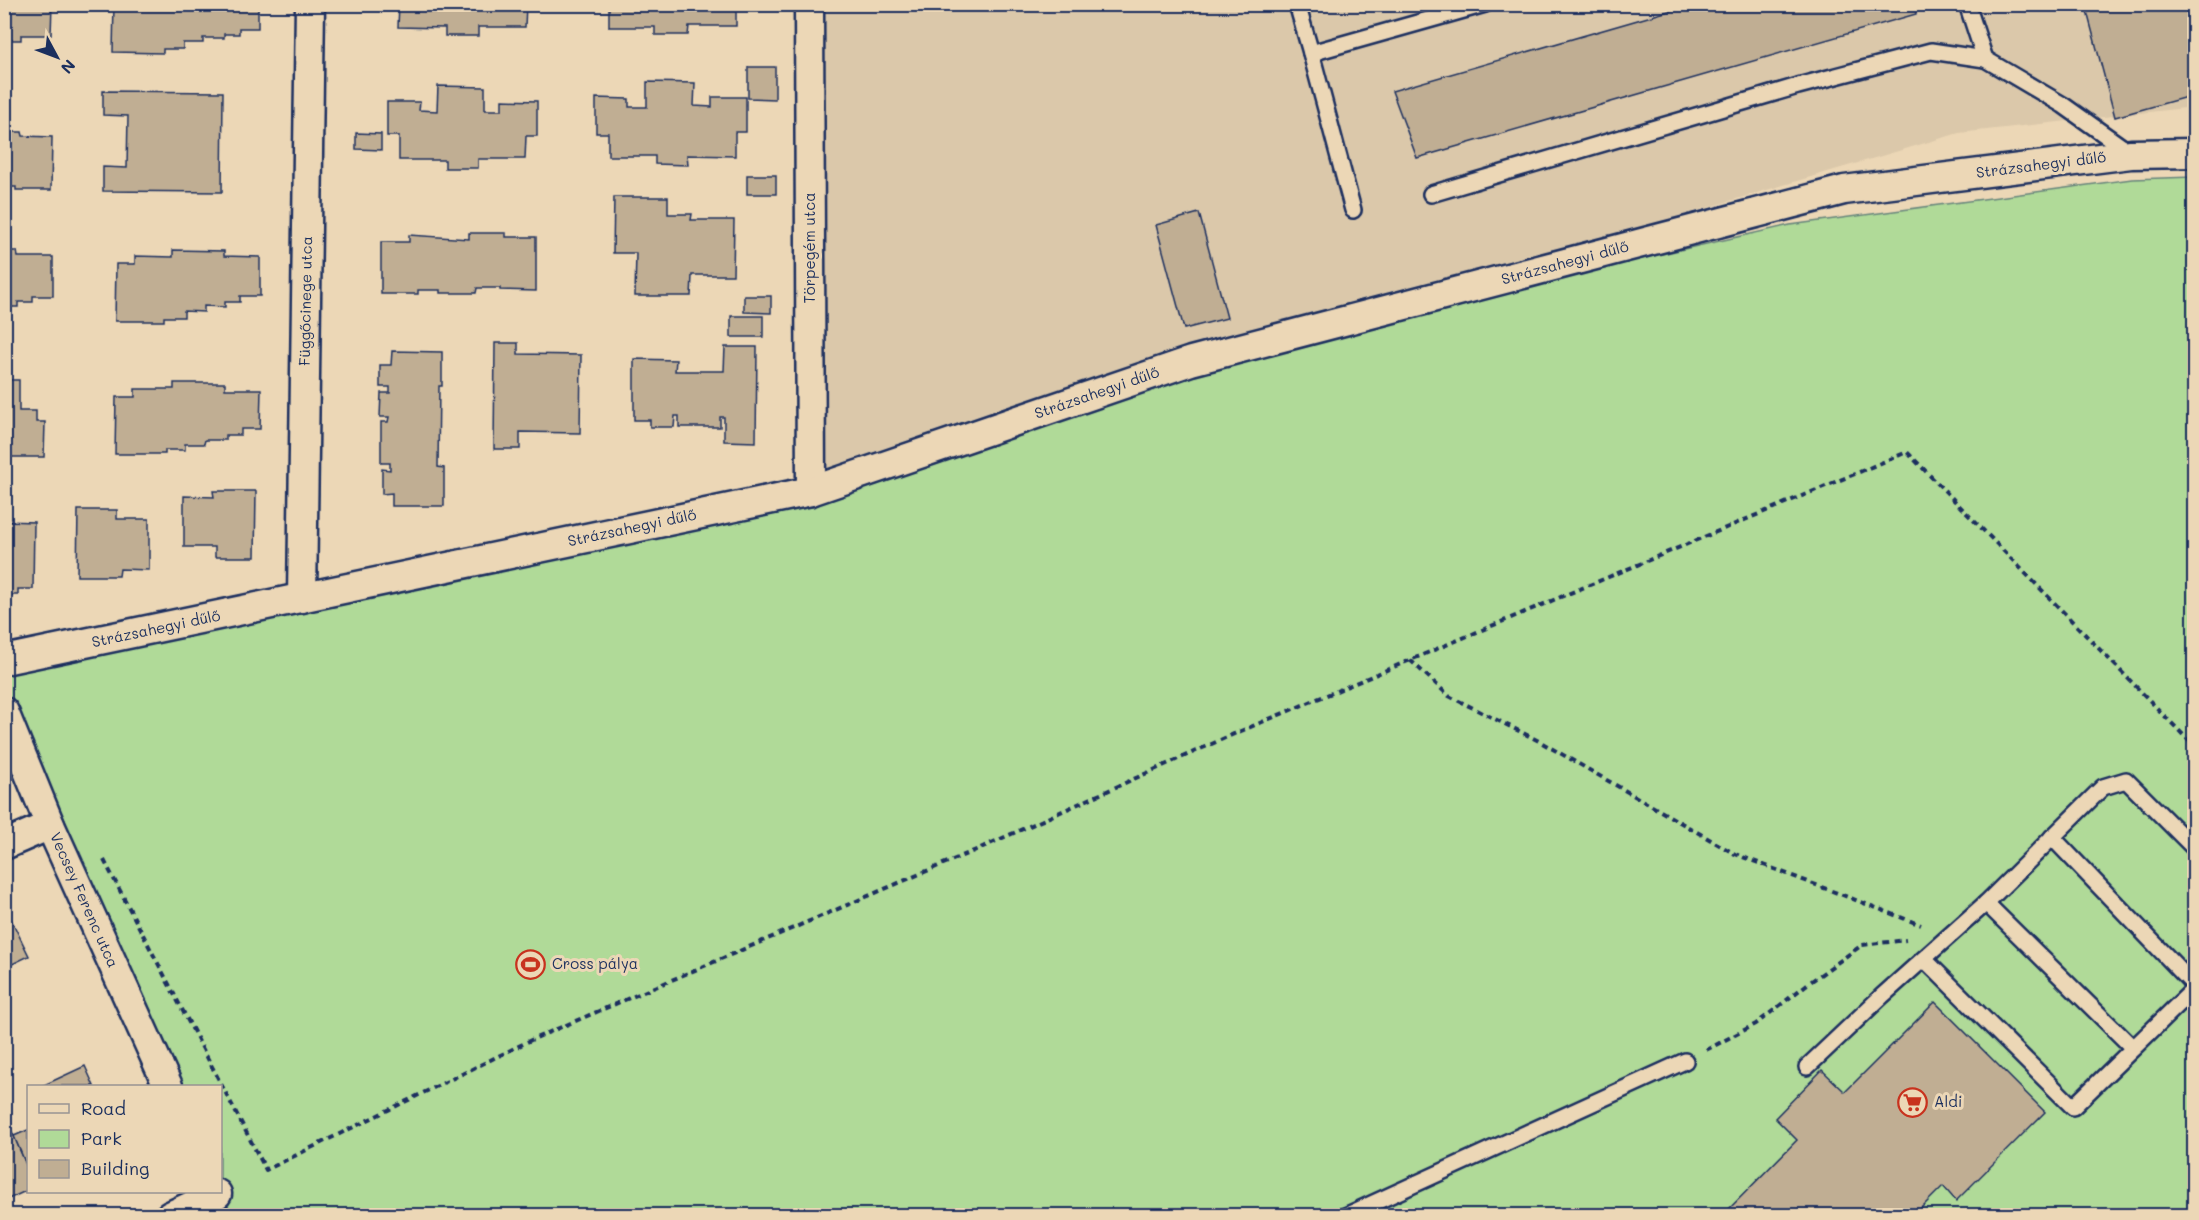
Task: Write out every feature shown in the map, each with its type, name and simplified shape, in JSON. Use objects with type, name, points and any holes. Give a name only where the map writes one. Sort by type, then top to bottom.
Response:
[{"type":"street","name":"Függőcinege utca","points":[[302,598],[310,4]]},
{"type":"street","name":"Törpegém utca","points":[[809,4],[811,490]]},
{"type":"street","name":"Strázsahegyi dűlő","points":[[4,660],[811,490],[1191,361],[1844,190],[2131,154],[2194,153]]},
{"type":"street","name":"Vecsey Ferenc utca","points":[[4,711],[50,825],[168,1085]]},
{"type":"street","points":[[4,845],[50,825]]},
{"type":"street","points":[[170,1215],[221,1200]]},
{"type":"lane","points":[[1297,4],[1353,210]]},
{"type":"lane","points":[[1311,53],[1485,4]]},
{"type":"lane","points":[[1967,4],[1985,59]]},
{"type":"lane","points":[[1431,194],[1798,86],[1931,51],[1985,59],[2063,105],[2131,154]]},
{"type":"lane","points":[[1807,1067],[1986,903],[2103,787],[2126,780],[2194,848]]},
{"type":"lane","points":[[1924,959],[2073,1107],[2194,987],[2052,837]]},
{"type":"lane","points":[[1986,903],[2133,1048]]},
{"type":"lane","points":[[1345,1215],[1685,1061]]},
{"type":"path","points":[[222,1085],[266,1170],[531,1040],[976,850],[1236,733],[1907,452],[2194,746]]},
{"type":"path","points":[[1410,660],[1449,696],[1539,741],[1735,854],[1921,926]]},
{"type":"path","points":[[101,853],[222,1085]]},
{"type":"path","points":[[1685,1061],[1756,1024],[1862,945],[1907,940]]},
{"type":"shaded area","points":[[816,5],[2194,5],[2194,107],[1959,133],[1191,361],[811,491]]},
{"type":"green space","points":[[2194,177],[2194,1215],[229,1215],[217,1193],[222,1193],[222,1085],[168,1085],[5,712],[5,660],[811,491],[1191,361],[1790,225],[2132,179]]},
{"type":"building","points":[[4,4],[52,4],[51,35],[21,35],[21,40],[4,40]]},
{"type":"building","points":[[114,4],[258,4],[258,28],[239,28],[239,34],[224,34],[224,38],[203,38],[203,43],[183,43],[183,49],[163,49],[163,53],[113,52]]},
{"type":"building","points":[[399,4],[526,4],[525,27],[478,27],[478,36],[445,36],[445,28],[398,27]]},
{"type":"building","points":[[609,4],[736,4],[736,26],[689,26],[688,35],[655,35],[655,27],[609,27]]},
{"type":"building","points":[[1693,4],[1914,4],[1916,14],[1417,158],[1392,91]]},
{"type":"building","points":[[2085,4],[2194,4],[2194,95],[2115,117]]},
{"type":"building","points":[[748,67],[775,67],[775,99],[748,98]]},
{"type":"building","points":[[647,82],[695,83],[694,106],[712,107],[712,97],[746,97],[746,132],[735,132],[735,156],[687,155],[688,165],[655,164],[655,156],[608,156],[608,133],[596,133],[596,98],[629,99],[629,107],[647,107]]},
{"type":"building","points":[[438,86],[485,87],[485,110],[502,110],[502,100],[537,101],[537,136],[526,136],[525,159],[478,159],[478,168],[445,168],[445,160],[399,160],[399,136],[387,136],[387,102],[420,102],[419,110],[437,111]]},
{"type":"building","points":[[103,91],[223,92],[222,192],[103,191],[103,167],[127,168],[128,116],[103,115]]},
{"type":"building","points":[[4,132],[22,132],[23,136],[52,137],[51,190],[16,190],[16,187],[4,187]]},
{"type":"building","points":[[356,133],[381,134],[381,150],[356,149]]},
{"type":"building","points":[[747,175],[776,175],[776,194],[747,194]]},
{"type":"building","points":[[614,197],[668,197],[668,214],[692,214],[691,220],[734,220],[733,275],[692,275],[691,296],[635,296],[636,253],[613,253]]},
{"type":"building","points":[[1199,213],[1227,318],[1184,329],[1156,225]]},
{"type":"building","points":[[469,233],[506,233],[506,237],[536,237],[536,291],[477,288],[476,293],[440,293],[440,290],[418,290],[418,294],[381,294],[381,242],[409,242],[409,235],[469,239]]},
{"type":"building","points":[[173,250],[224,251],[224,256],[260,257],[260,296],[240,296],[240,302],[225,302],[225,307],[204,306],[204,312],[184,311],[184,317],[164,317],[164,321],[115,321],[116,264],[135,264],[135,256],[173,257]]},
{"type":"building","points":[[4,251],[17,251],[18,257],[53,257],[53,296],[33,296],[33,302],[18,302],[18,307],[4,307]]},
{"type":"building","points":[[744,296],[771,296],[771,313],[744,312]]},
{"type":"building","points":[[731,316],[763,316],[763,337],[731,337]]},
{"type":"building","points":[[495,343],[518,343],[518,354],[581,355],[580,433],[520,432],[520,449],[494,449]]},
{"type":"building","points":[[725,347],[757,347],[756,442],[724,441],[724,417],[720,417],[720,427],[679,427],[679,416],[675,416],[674,427],[650,427],[650,420],[634,420],[634,359],[676,360],[675,371],[724,371]]},
{"type":"building","points":[[392,351],[442,352],[442,386],[439,386],[438,467],[444,468],[444,506],[392,506],[392,493],[382,494],[382,469],[390,470],[390,463],[381,463],[381,422],[388,422],[389,417],[380,417],[381,393],[390,393],[390,387],[380,387],[380,365],[391,365]]},
{"type":"building","points":[[4,361],[6,361],[6,380],[19,380],[19,411],[36,411],[36,422],[45,422],[44,457],[4,457]]},
{"type":"building","points":[[174,383],[225,383],[225,389],[261,389],[260,429],[241,429],[241,435],[226,435],[226,440],[205,440],[204,444],[185,444],[185,450],[165,450],[165,454],[115,454],[116,397],[135,397],[135,389],[174,389]]},
{"type":"building","points":[[213,491],[256,491],[255,557],[215,557],[215,547],[184,547],[184,496],[214,497]]},
{"type":"building","points":[[78,510],[117,510],[117,519],[149,519],[149,570],[120,569],[119,576],[77,576]]},
{"type":"building","points":[[4,521],[34,522],[33,589],[18,589],[18,595],[4,595]]},
{"type":"building","points":[[8,913],[29,956],[4,968],[4,915]]},
{"type":"building","name":"Aldi","points":[[1935,1002],[2045,1112],[1956,1201],[1943,1186],[1913,1216],[1722,1216],[1797,1140],[1775,1118],[1822,1070],[1845,1092]]},
{"type":"building","points":[[85,1066],[94,1085],[44,1085]]},
{"type":"building","points":[[10,1127],[27,1167],[27,1190],[4,1201],[4,1129]]},
{"type":"building","points":[[27,1130],[27,1167],[14,1136]]},
{"type":"place","name":"Cross pálya","points":[[531,964]]},
{"type":"place","name":"Aldi","points":[[1913,1102]]}]
